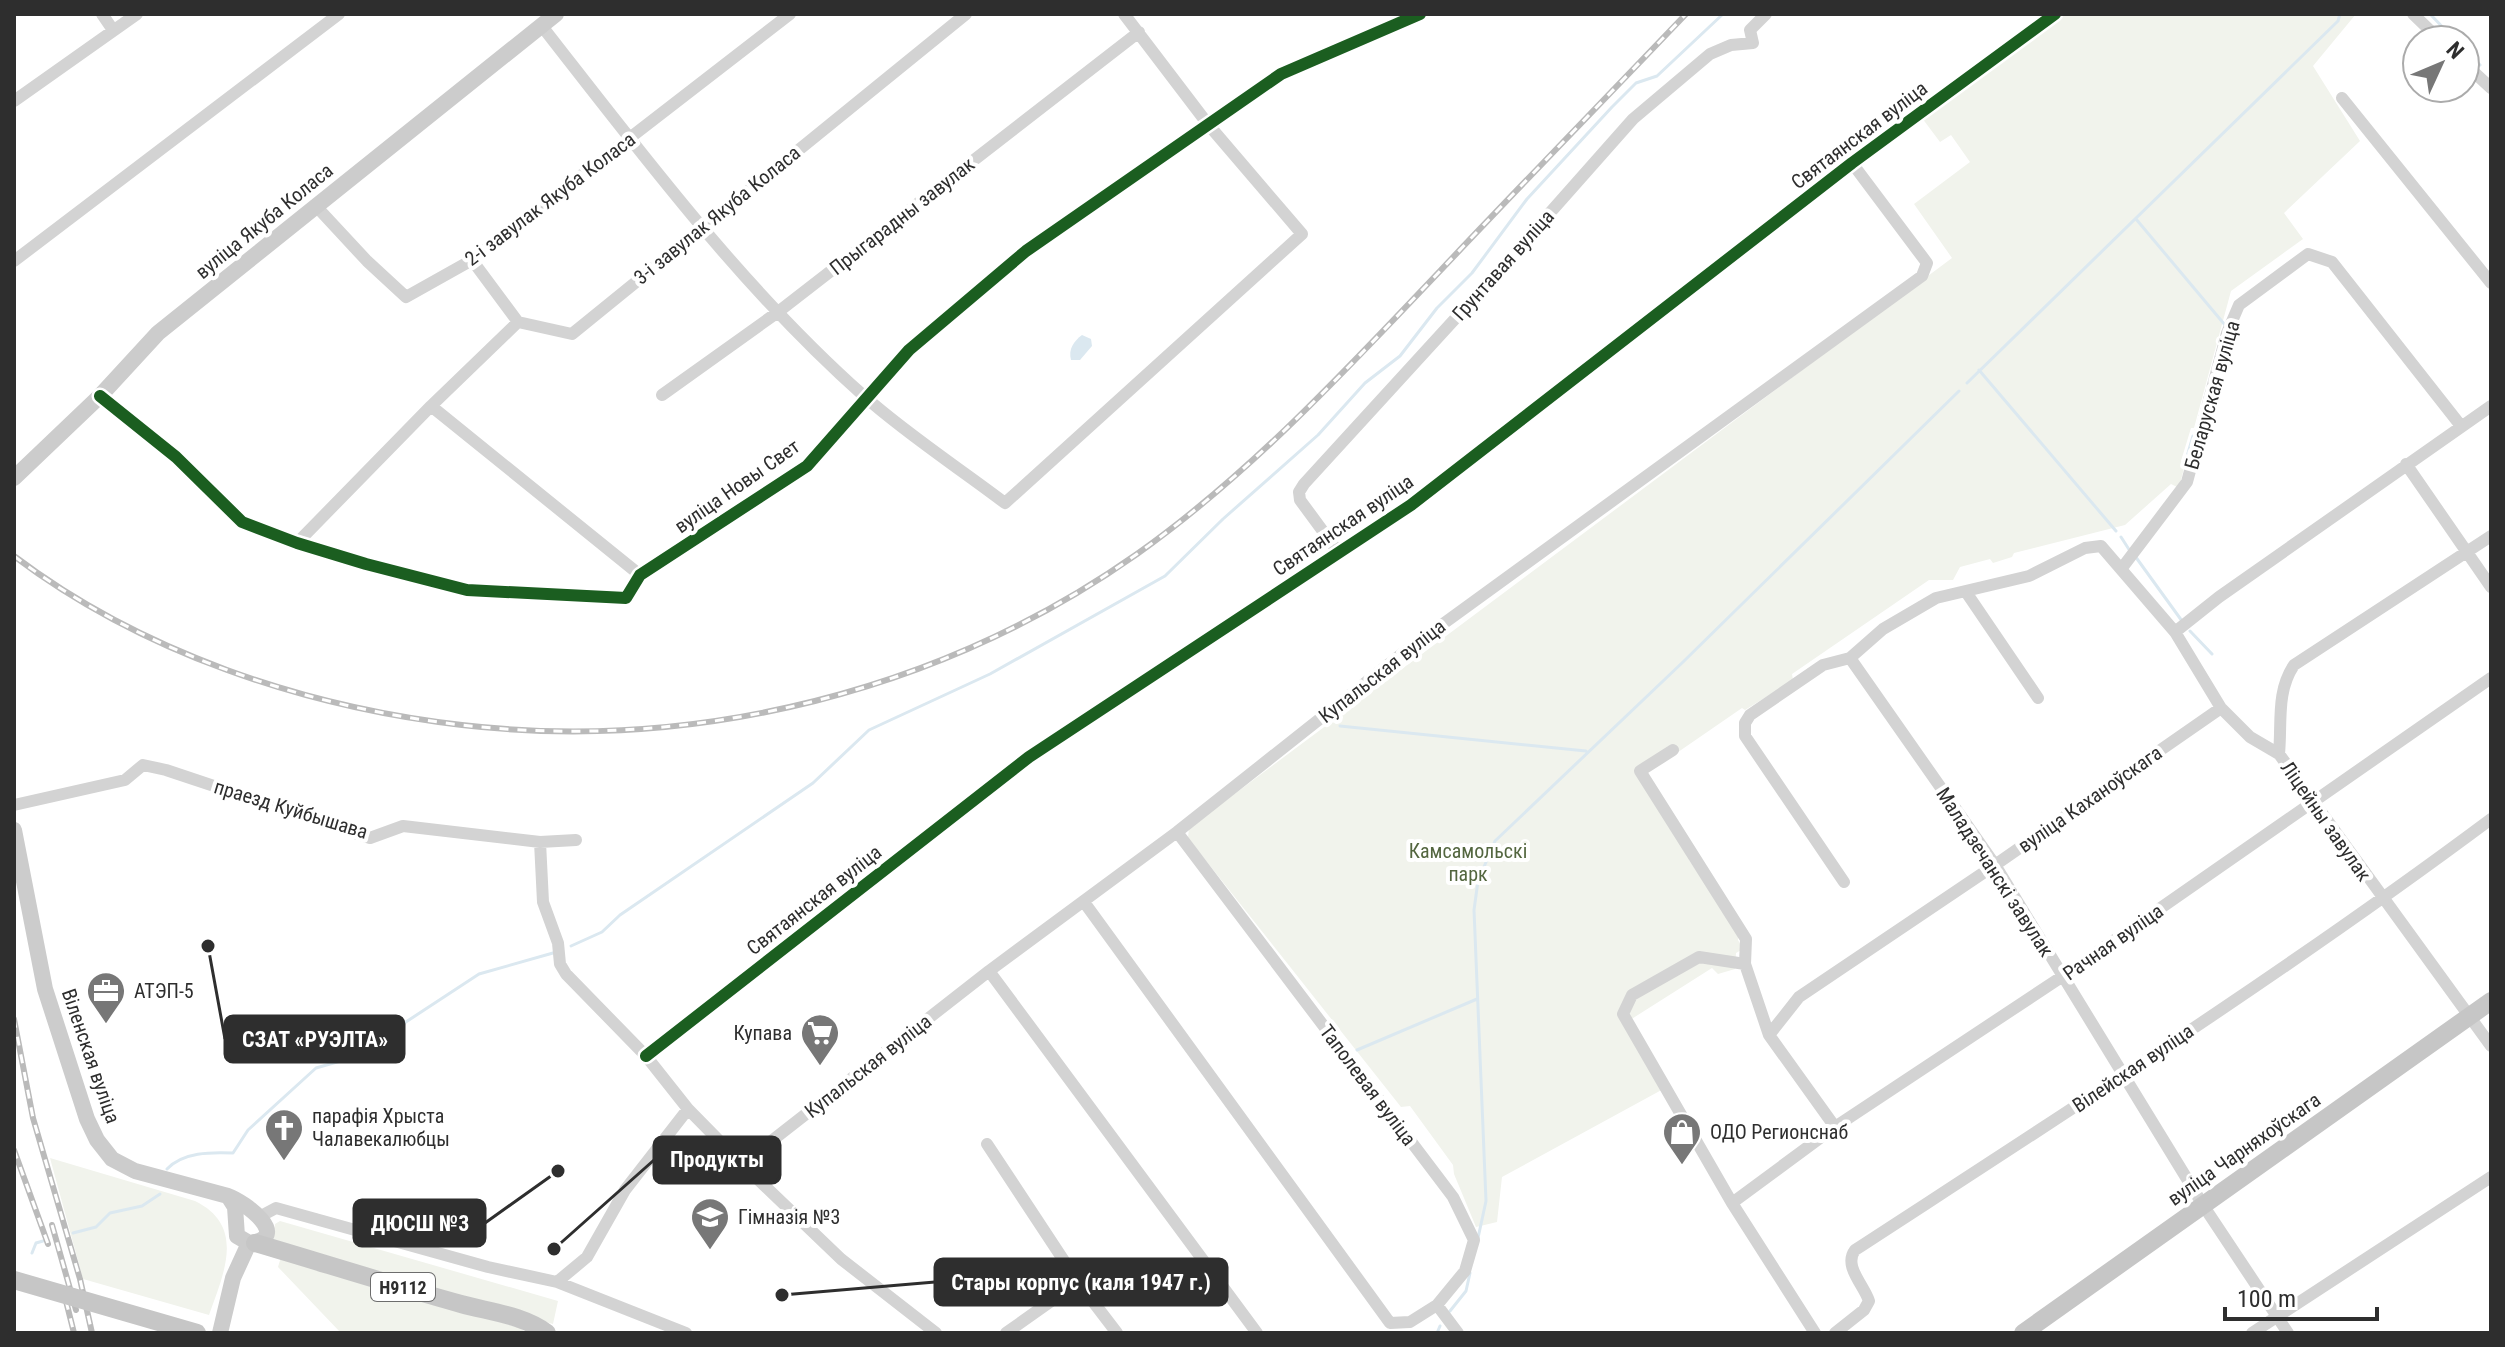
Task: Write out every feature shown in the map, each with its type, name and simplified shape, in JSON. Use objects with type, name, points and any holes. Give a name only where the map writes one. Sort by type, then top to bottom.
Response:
[{"type":"main road","name":"вуліца Чарняхоўскага","points":[[2023,1333],[2491,1001]]},
{"type":"main road","name":"Н9112","points":[[254,1244],[541,1330]]},
{"type":"main road","points":[[14,1280],[197,1333]]},
{"type":"street","points":[[102,14],[113,30]]},
{"type":"street","points":[[14,101],[137,14]]},
{"type":"street","points":[[14,261],[339,14]]},
{"type":"street","name":"вуліца Якуба Коласа","points":[[14,478],[100,396],[158,333],[556,14]]},
{"type":"street","name":"2-і завулак Якуба Коласа","points":[[315,205],[406,297],[472,260],[790,14]]},
{"type":"street","name":"3-і завулак Якуба Коласа","points":[[518,322],[572,334],[966,14]]},
{"type":"street","points":[[541,25],[630,139],[778,312],[865,397],[1005,503],[1302,234],[1207,123],[1124,14]]},
{"type":"street","name":"вуліца Новы Свет","points":[[100,396],[176,457],[242,522],[366,564],[467,590],[626,598],[640,575],[807,466],[909,350],[1026,251],[1281,74],[1420,14]]},
{"type":"street","name":"Грунтавая вуліца","points":[[1339,553],[1300,500],[1299,492],[1304,484],[1633,119],[1710,54],[1731,45],[1753,43],[1750,30],[1766,14]]},
{"type":"street","name":"Святаянская вуліца","points":[[646,1056],[1029,757],[1411,505],[1852,163],[2055,14]]},
{"type":"street","name":"Прыгарадны завулак","points":[[662,395],[778,312],[1139,32]]},
{"type":"street","points":[[2342,98],[2491,283]]},
{"type":"street","name":"Купальская вуліца","points":[[742,1164],[989,971],[1177,832],[1403,653],[1922,276],[1927,263],[1852,163]]},
{"type":"street","name":"Беларуская вуліца","points":[[2122,568],[2187,482],[2227,333],[2239,305],[2308,254],[2332,262],[2461,426]]},
{"type":"street","points":[[297,543],[518,322],[472,260]]},
{"type":"street","points":[[431,406],[640,575]]},
{"type":"street","points":[[2175,632],[2219,597],[2491,406]]},
{"type":"street","points":[[2406,464],[2491,587]]},
{"type":"street","points":[[2279,754],[2281,695],[2284,680],[2294,665],[2491,536]]},
{"type":"street","points":[[1844,882],[1745,736],[1745,723],[1750,715],[1823,665],[1850,658],[1883,629],[1936,598],[2029,576],[2085,548],[2101,546],[2122,568]]},
{"type":"street","name":"Ліцейны завулак","points":[[2122,568],[2175,632],[2221,708],[2250,737],[2279,754],[2382,900],[2491,1046]]},
{"type":"street","points":[[1966,592],[2038,698]]},
{"type":"street","name":"Маладзечанскі завулак","points":[[1850,658],[1995,865],[2203,1205],[2288,1333]]},
{"type":"street","name":"Рачная вуліца","points":[[1732,1203],[1835,1127],[2063,976],[2491,678]]},
{"type":"street","name":"вуліца Каханоўскага","points":[[1769,1035],[1799,997],[2221,708]]},
{"type":"street","points":[[1673,750],[1640,771],[1746,939],[1745,964],[1769,1035],[1835,1127]]},
{"type":"street","name":"праезд Куйбышава","points":[[14,805],[125,780],[143,765],[370,838],[403,826],[540,842],[576,840]]},
{"type":"street","name":"Вілейская вуліца","points":[[1835,1333],[1864,1310],[1869,1301],[1851,1267],[1851,1256],[1855,1250],[2123,1075],[2382,900],[2491,819]]},
{"type":"street","name":"Віленская вуліца","points":[[14,830],[45,989],[87,1119],[97,1140],[122,1166],[234,1198]]},
{"type":"street","name":"Таполевая вуліца","points":[[1084,902],[1390,1323],[1410,1322],[1437,1305],[1465,1271],[1474,1240],[1453,1197],[1177,832]]},
{"type":"street","points":[[540,842],[543,902],[558,943],[560,964],[566,974],[646,1056],[688,1109],[742,1164],[841,1259],[936,1333]]},
{"type":"street","points":[[1745,964],[1699,957],[1632,995],[1623,1014],[1732,1203],[1815,1333]]},
{"type":"street","points":[[989,971],[1257,1333]]},
{"type":"street","points":[[557,1282],[587,1257],[625,1190],[688,1109]]},
{"type":"street","points":[[987,1144],[1078,1282],[1117,1333]]},
{"type":"street","points":[[2252,1333],[2491,1177]]},
{"type":"street","points":[[220,1333],[223,1310],[254,1244],[266,1226],[257,1214],[234,1198],[235,1231],[254,1244]]},
{"type":"street","points":[[237,1220],[242,1214],[257,1214],[276,1208],[488,1267],[557,1282],[686,1333]]},
{"type":"street","points":[[1006,1333],[1078,1282]]},
{"type":"street","points":[[1437,1305],[1458,1333]]},
{"type":"green space","name":"Камсамольскі парк","points":[[2063,14],[2356,14],[2313,66],[2360,141],[2284,213],[2303,239],[2231,291],[2194,428],[2191,428],[2181,461],[2186,460],[2179,488],[2171,484],[2125,525],[2014,553],[2012,557],[1993,563],[1990,559],[1960,567],[1953,580],[1929,580],[1792,674],[1793,680],[1745,710],[1742,708],[1639,779],[1739,934],[1738,940],[1743,949],[1736,953],[1735,969],[1718,974],[1712,968],[1630,1020],[1667,1087],[1502,1177],[1497,1222],[1476,1227],[1453,1165],[1410,1106],[1401,1107],[1188,838],[1189,828],[1952,258],[1914,204],[1970,162],[1951,135],[1940,142],[1922,118]]},
{"type":"green space","points":[[50,1158],[195,1201],[211,1211],[221,1223],[227,1252],[209,1315],[83,1279]]},
{"type":"green space","points":[[280,1221],[558,1301],[553,1324],[273,1242],[275,1224]]},
{"type":"green space","points":[[281,1257],[520,1328],[527,1333],[341,1333],[278,1267]]},
{"type":"shaded area","points":[[1082,335],[1091,339],[1092,346],[1080,360],[1071,360],[1072,346]]},
{"type":"waterway","points":[[571,946],[602,932],[620,915],[813,783],[869,730],[990,674],[1165,576],[1223,519],[1318,435],[1365,383],[1400,356],[1437,308],[1472,273],[1527,199],[1612,107],[1636,83],[1657,76],[1723,14]]},
{"type":"waterway","points":[[1967,383],[2338,21],[2340,14]]},
{"type":"waterway","points":[[2430,14],[2440,24]]},
{"type":"waterway","points":[[2136,219],[2225,325]]},
{"type":"waterway","points":[[1979,370],[2116,531]]},
{"type":"waterway","points":[[1478,1238],[1486,1201],[1474,910],[1478,881],[1495,841],[1959,391]]},
{"type":"waterway","points":[[2184,467],[2193,436]]},
{"type":"waterway","points":[[2121,537],[2130,551]]},
{"type":"waterway","points":[[2135,556],[2182,621]]},
{"type":"waterway","points":[[2190,631],[2212,654]]},
{"type":"waterway","points":[[1340,726],[1586,751]]},
{"type":"waterway","points":[[167,1169],[189,1156],[233,1153],[248,1130],[316,1068],[351,1058],[479,974],[553,953]]},
{"type":"waterway","points":[[1357,1050],[1477,999]]},
{"type":"waterway","points":[[73,1233],[96,1227],[110,1213],[142,1206],[160,1194]]},
{"type":"waterway","points":[[32,1253],[36,1243],[43,1241]]},
{"type":"waterway","points":[[1450,1311],[1466,1291],[1470,1273]]},
{"type":"waterway","points":[[1437,1333],[1440,1326]]},
{"type":"railway","points":[[14,556],[63,590],[115,620],[226,670],[343,704],[462,725],[551,731],[640,729],[728,719],[815,701],[900,675],[982,642],[1062,602],[1137,554],[1219,490],[1332,383],[1686,14]]},
{"type":"railway","points":[[14,1019],[33,1118],[80,1279],[92,1333]]},
{"type":"railway","points":[[14,1150],[48,1244]]},
{"type":"railway","points":[[52,1225],[76,1310]]},
{"type":"railway","points":[[66,1301],[74,1333]]},
{"type":"cycle path","points":[[100,396],[176,457],[242,522],[366,564],[467,590],[626,598],[640,575],[807,466],[909,350],[1026,251],[1281,74],[1420,14]]},
{"type":"cycle path","points":[[646,1056],[1029,757],[1411,505],[1852,163],[2055,14]]},
{"type":"place","name":"СЗАТ «РУЭЛТА»","points":[[208,946]]},
{"type":"place","name":"АТЭП-5","points":[[106,1025]]},
{"type":"place","name":"Купава","points":[[820,1067]]},
{"type":"place","name":"парафія Хрыста Чалавекалюбцы","points":[[284,1162]]},
{"type":"place","name":"ОДО Регионснаб","points":[[1682,1166]]},
{"type":"place","name":"ДЮСШ №3","points":[[558,1171]]},
{"type":"place","name":"Продукты","points":[[554,1249]]},
{"type":"place","name":"Гімназія №3","points":[[710,1251]]},
{"type":"place","name":"Стары корпус (каля 1947 г.)","points":[[782,1295]]}]
